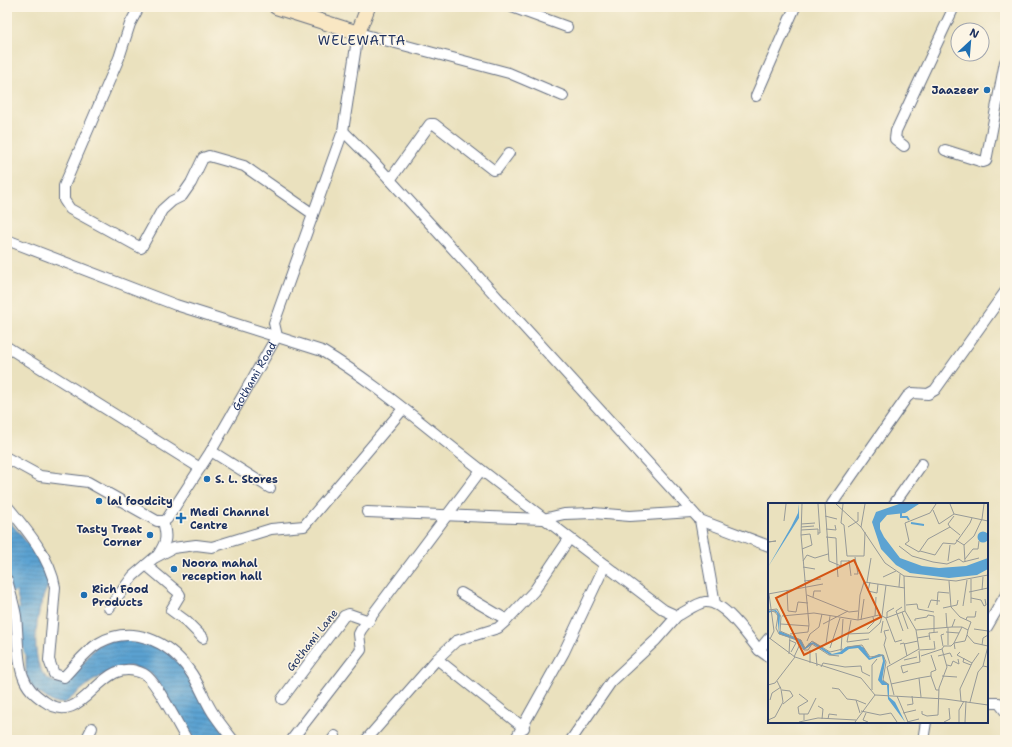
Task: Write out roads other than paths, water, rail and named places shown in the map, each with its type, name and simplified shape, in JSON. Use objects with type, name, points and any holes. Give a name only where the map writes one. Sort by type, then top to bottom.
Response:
[{"type":"street","points":[[139,7],[130,24],[119,58],[64,186],[64,200],[70,208],[141,248],[162,210],[172,201],[182,196],[191,183],[202,158],[209,156],[244,166],[313,214]]},
{"type":"street","points":[[276,7],[358,33],[509,73],[563,96]]},
{"type":"street","name":"Gothami Road","points":[[163,521],[167,519],[211,451],[277,336],[274,323],[343,131],[358,33],[368,7]]},
{"type":"street","points":[[512,7],[567,27]]},
{"type":"street","points":[[756,96],[795,7]]},
{"type":"street","points":[[904,146],[895,139],[896,132],[954,7]]},
{"type":"street","points":[[945,150],[983,162],[986,161],[1005,62]]},
{"type":"street","points":[[390,180],[430,124],[434,124],[493,170],[497,169],[509,153]]},
{"type":"street","points":[[343,131],[390,180],[700,520],[768,546]]},
{"type":"street","points":[[7,240],[176,305],[322,351],[336,359],[403,409],[543,519],[664,610],[677,616]]},
{"type":"street","points":[[833,503],[907,397],[912,393],[928,394],[935,390],[1005,292]]},
{"type":"street","points":[[7,347],[200,468]]},
{"type":"street","points":[[109,608],[133,576],[157,556],[173,548],[196,545],[212,547],[271,529],[304,526],[403,409]]},
{"type":"street","points":[[211,451],[270,488]]},
{"type":"street","points":[[7,458],[40,476],[88,482],[157,521],[163,521],[166,533],[166,544],[157,556]]},
{"type":"street","points":[[895,503],[922,464]]},
{"type":"street","points":[[293,738],[361,650],[359,634],[480,470]]},
{"type":"street","points":[[7,506],[24,527],[53,575],[54,587],[49,660],[54,674],[64,677],[81,658],[98,643],[124,634],[144,636],[169,650],[189,670],[213,713],[233,740]]},
{"type":"street","points":[[367,512],[543,519],[564,514],[593,513],[630,516],[692,512]]},
{"type":"street","points":[[700,520],[715,604]]},
{"type":"street","points":[[366,740],[436,659],[456,641],[498,628],[507,620],[534,591],[569,539]]},
{"type":"street","points":[[146,565],[178,592],[180,595],[171,610],[186,621],[203,638]]},
{"type":"street","points":[[516,740],[524,728],[564,652],[605,565]]},
{"type":"street","points":[[7,580],[22,675],[28,688],[37,697],[52,708],[69,707],[82,702],[113,672],[131,669],[146,674],[187,740]]},
{"type":"street","points":[[460,593],[507,620]]},
{"type":"street","points":[[988,625],[1005,596]]},
{"type":"street","points":[[571,740],[611,682],[656,640],[677,616],[705,602],[715,604],[725,609],[759,650],[768,656]]},
{"type":"street","name":"Gothami Lane","points":[[282,699],[344,616],[350,614],[369,621]]},
{"type":"street","points":[[759,650],[768,639]]},
{"type":"street","points":[[436,659],[524,728]]},
{"type":"street","points":[[988,703],[999,703],[1005,711]]},
{"type":"street","points":[[923,740],[926,723]]},
{"type":"street","points":[[86,740],[92,728]]},
{"type":"water","points":[[7,518],[45,565],[49,585],[44,594],[40,607],[36,639],[40,668],[47,678],[57,682],[68,679],[78,670],[96,647],[103,643],[118,639],[141,638],[158,646],[183,668],[204,696],[229,740],[190,740],[169,700],[150,672],[130,666],[114,669],[91,682],[65,703],[54,703],[34,690],[26,676],[26,636],[10,563],[7,558]]},
{"type":"waterway","points":[[7,561],[13,588]]},
{"type":"waterway","points":[[19,613],[28,651]]},
{"type":"place","name":"Jaazeer","points":[[987,90]]},
{"type":"place","name":"S. L. Stores","points":[[207,479]]},
{"type":"place","name":"lal foodcity","points":[[99,501]]},
{"type":"place","name":"Medi Channel Centre","points":[[181,518]]},
{"type":"place","name":"Tasty Treat Corner","points":[[150,535]]},
{"type":"place","name":"Noora mahal reception hall","points":[[174,569]]},
{"type":"place","name":"Rich Food Products","points":[[84,595]]},
{"type":"district","name":"WELEWATTA","points":[[362,40]]}]
